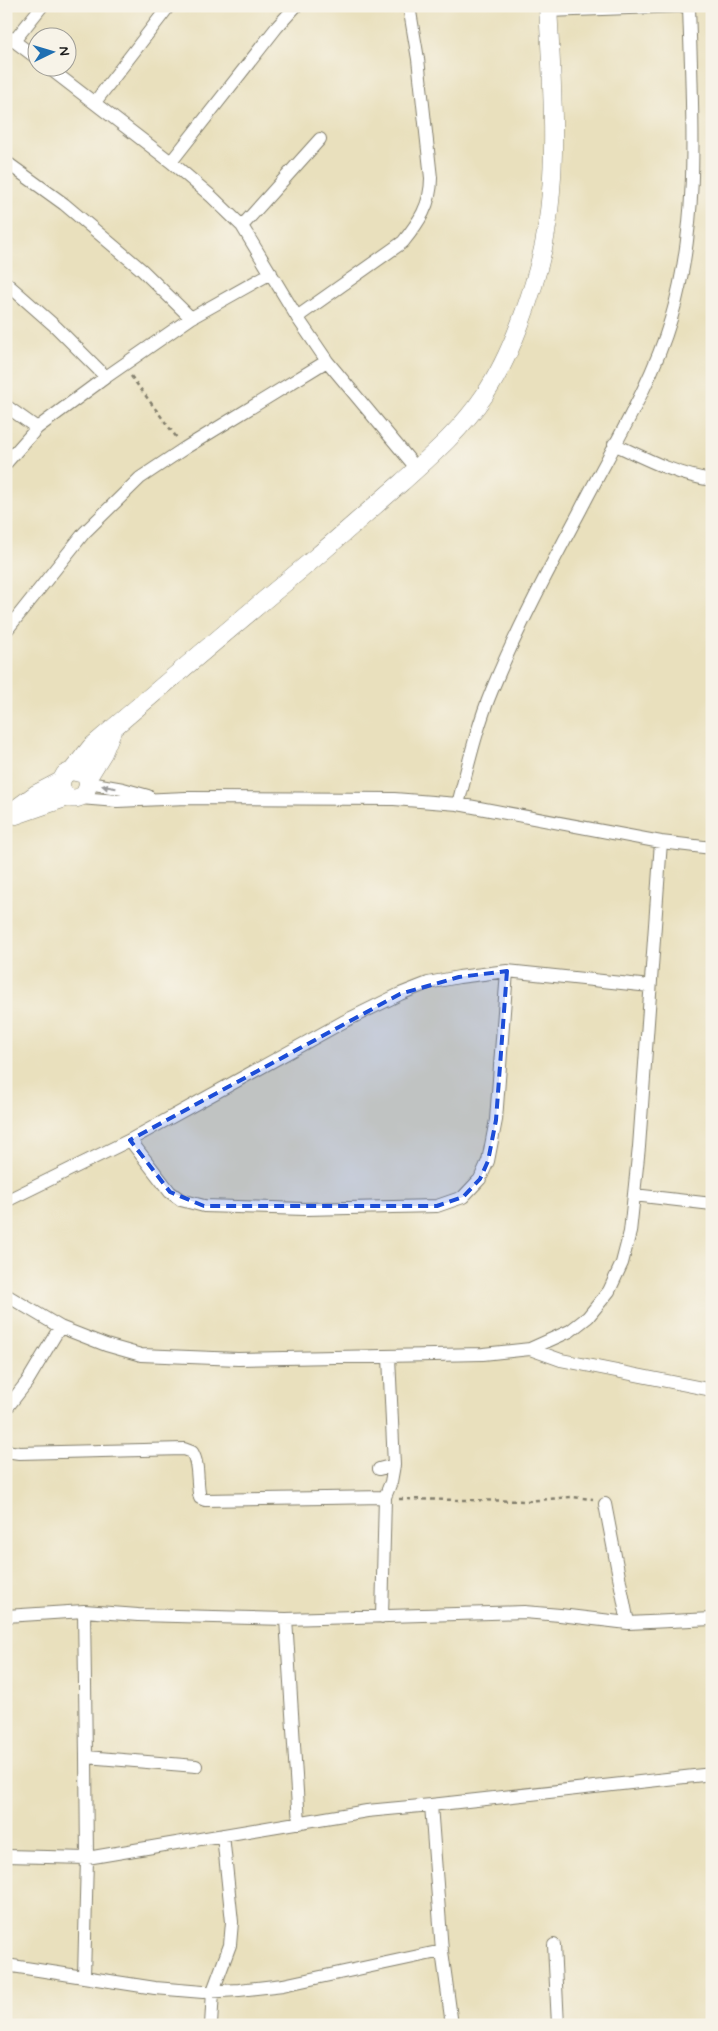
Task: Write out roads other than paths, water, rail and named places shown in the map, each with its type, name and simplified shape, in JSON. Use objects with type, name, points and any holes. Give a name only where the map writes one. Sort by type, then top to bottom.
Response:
[{"type":"street","points":[[28,52],[10,38],[42,6]]},
{"type":"street","points":[[95,102],[169,6]]},
{"type":"street","points":[[171,162],[277,27],[296,6]]},
{"type":"street","points":[[297,318],[403,242],[416,226],[427,207],[431,192],[431,178],[418,59],[409,6]]},
{"type":"street","points":[[683,6],[548,9],[552,157],[549,209],[544,245],[524,312],[511,346],[486,394],[446,443],[351,527],[91,747],[66,776],[63,793],[81,789],[118,801],[186,798],[394,799],[458,804],[661,842],[712,848]]},
{"type":"street","points":[[458,804],[491,691],[554,561],[646,383],[671,319],[685,252],[691,197],[692,138],[689,6]]},
{"type":"street","points":[[63,78],[171,162],[211,196],[242,226],[297,318],[327,361],[417,468]]},
{"type":"street","points":[[242,226],[320,139]]},
{"type":"street","points":[[6,162],[64,204],[128,258],[191,318]]},
{"type":"street","points":[[6,463],[37,428],[106,377],[191,318],[271,273]]},
{"type":"street","points":[[6,283],[106,377]]},
{"type":"street","points":[[6,631],[84,534],[140,478],[185,448],[327,361]]},
{"type":"street","points":[[6,406],[37,428]]},
{"type":"street","points":[[614,444],[694,478],[712,480]]},
{"type":"street","points":[[6,817],[81,789],[103,753],[113,728]]},
{"type":"street","points":[[6,817],[36,794],[78,771],[81,789]]},
{"type":"street","points":[[6,1295],[60,1327],[106,1345],[141,1355],[238,1359],[483,1354],[530,1349],[570,1331],[588,1317],[609,1291],[622,1263],[630,1232],[661,842]]},
{"type":"street","points":[[6,1201],[130,1140],[343,1022],[400,994],[428,983],[507,971],[650,986]]},
{"type":"street","points":[[130,1140],[170,1192],[181,1200],[204,1206],[305,1209],[437,1206],[463,1197],[480,1179],[490,1152],[496,1120],[507,971]]},
{"type":"street","points":[[634,1195],[712,1204]]},
{"type":"street","points":[[6,1409],[27,1382],[60,1327]]},
{"type":"street","points":[[530,1349],[561,1360],[712,1390]]},
{"type":"street","points":[[382,1617],[385,1497],[391,1482],[394,1465],[389,1357]]},
{"type":"street","points":[[6,1451],[184,1450],[192,1452],[196,1458],[198,1492],[200,1498],[205,1500],[385,1497]]},
{"type":"street","points":[[379,1469],[394,1465]]},
{"type":"street","points":[[605,1504],[628,1623]]},
{"type":"street","points":[[6,1616],[84,1611],[138,1615],[286,1619],[524,1612],[628,1623],[712,1618]]},
{"type":"street","points":[[84,1611],[87,1858],[84,1977]]},
{"type":"street","points":[[286,1619],[299,1823]]},
{"type":"street","points":[[86,1757],[196,1766]]},
{"type":"street","points":[[6,1856],[87,1858],[367,1811],[712,1774]]},
{"type":"street","points":[[431,1805],[442,1951],[452,2025]]},
{"type":"street","points":[[211,2025],[213,1991],[230,1945],[232,1922],[222,1835]]},
{"type":"street","points":[[554,1945],[558,2025]]},
{"type":"street","points":[[6,1965],[155,1988],[213,1991],[283,1985],[442,1951]]}]
